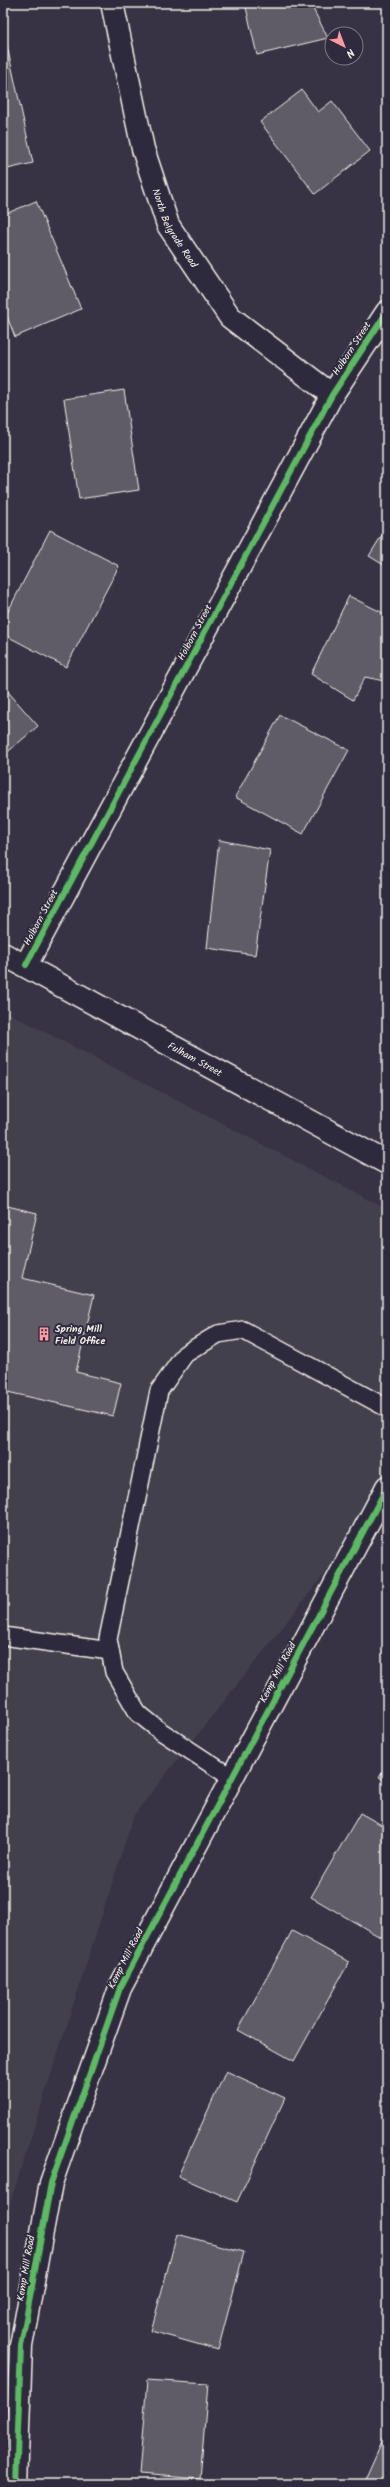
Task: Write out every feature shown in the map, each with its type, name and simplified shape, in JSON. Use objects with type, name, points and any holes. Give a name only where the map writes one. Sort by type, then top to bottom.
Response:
[{"type":"street","name":"North Belgrade Road","points":[[112,3],[143,149],[168,225],[230,316],[332,395]]},
{"type":"street","name":"Holborn Street","points":[[26,965],[332,395],[387,312]]},
{"type":"street","name":"Fulham Street","points":[[3,954],[26,965],[387,1163]]},
{"type":"street","name":"Kemp Mill Road","points":[[16,2484],[21,2346],[51,2183],[120,1988],[387,1487]]},
{"type":"lane","points":[[232,1778],[164,1734],[138,1713],[114,1672],[110,1651],[108,1639],[160,1391],[185,1354],[218,1334],[243,1330],[387,1408]]},
{"type":"lane","points":[[3,1636],[110,1651]]},
{"type":"shaded area","points":[[3,1010],[387,1209],[387,1478],[373,1513],[134,1815],[3,2225]]},
{"type":"building","points":[[245,3],[310,3],[324,30],[324,39],[257,55]]},
{"type":"building","points":[[7,46],[33,163],[3,170],[3,47]]},
{"type":"building","points":[[302,90],[318,112],[332,101],[370,151],[315,194],[260,122]]},
{"type":"building","points":[[36,201],[81,309],[15,337],[3,306],[3,215]]},
{"type":"building","points":[[124,390],[139,490],[79,499],[64,399]]},
{"type":"building","points":[[387,527],[387,567],[369,556]]},
{"type":"building","points":[[50,530],[119,566],[66,667],[3,634],[3,621]]},
{"type":"building","points":[[349,596],[387,615],[387,675],[384,681],[365,677],[353,700],[311,674]]},
{"type":"building","points":[[3,686],[38,726],[3,756]]},
{"type":"building","points":[[280,715],[349,750],[303,834],[235,797]]},
{"type":"building","points":[[219,840],[270,850],[255,955],[207,948]]},
{"type":"building","name":"Spring Mill Field Office","points":[[3,1205],[37,1213],[22,1278],[94,1295],[76,1372],[121,1383],[113,1416],[3,1391]]},
{"type":"building","points":[[387,1763],[387,1781],[379,1777]]},
{"type":"building","points":[[360,1813],[387,1828],[387,1884],[384,1890],[387,1892],[387,1941],[311,1897]]},
{"type":"building","points":[[292,1931],[349,1962],[294,2061],[238,2030]]},
{"type":"building","points":[[226,2071],[285,2098],[237,2202],[178,2176]]},
{"type":"building","points":[[177,2234],[244,2252],[218,2350],[151,2331]]},
{"type":"building","points":[[147,2380],[208,2384],[200,2479],[139,2474]]},
{"type":"building","points":[[387,2430],[387,2484],[363,2484]]},
{"type":"cycle path","points":[[26,965],[332,395],[387,312]]},
{"type":"cycle path","points":[[16,2484],[21,2346],[51,2183],[120,1988],[387,1487]]},
{"type":"place","name":"Spring Mill Field Office","points":[[44,1334]]}]
